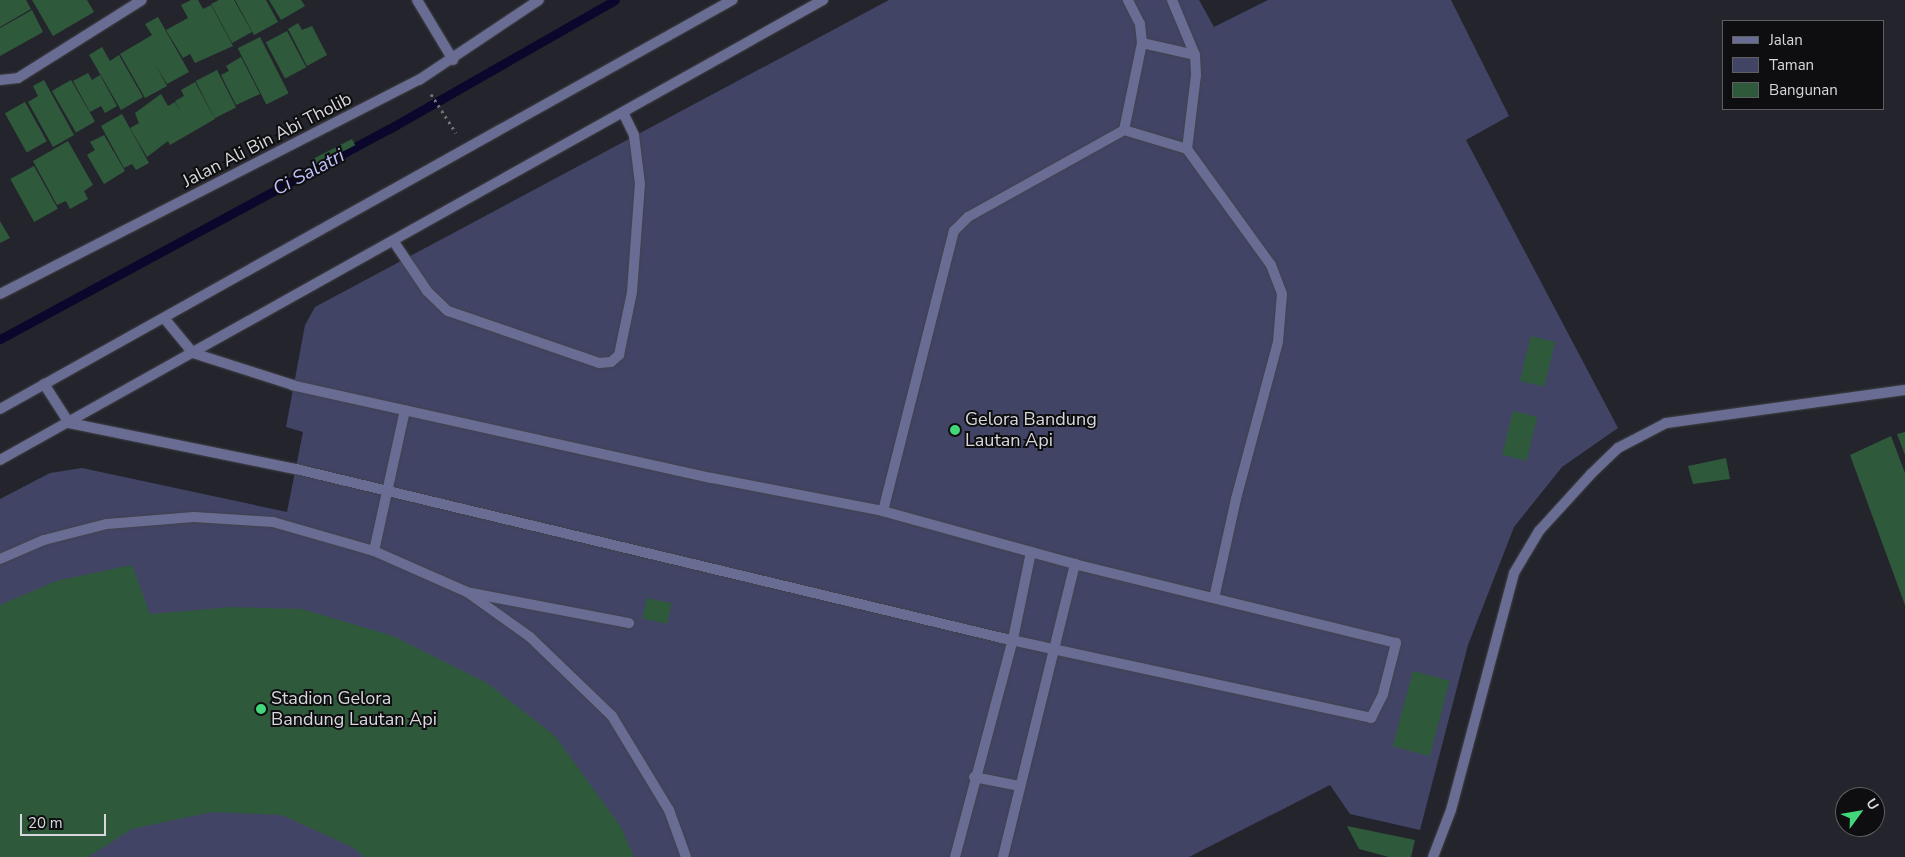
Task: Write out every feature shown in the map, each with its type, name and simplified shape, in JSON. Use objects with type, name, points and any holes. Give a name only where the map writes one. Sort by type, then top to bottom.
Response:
[{"type":"street","points":[[417,0],[453,60]]},
{"type":"street","name":"Jalan Ali Bin Abi Tholib","points":[[0,294],[453,60],[539,0]]},
{"type":"street","points":[[0,409],[467,150],[732,0]]},
{"type":"street","points":[[0,460],[394,242],[823,0]]},
{"type":"street","points":[[1124,130],[1142,43],[1140,24],[1128,0]]},
{"type":"street","points":[[1172,0],[1195,55],[1196,75],[1187,149]]},
{"type":"street","points":[[0,80],[18,78],[135,2]]},
{"type":"street","points":[[1142,43],[1195,55]]},
{"type":"street","points":[[394,242],[427,290],[448,311],[598,363],[611,362],[619,355],[632,292],[640,184],[634,135],[623,112]]},
{"type":"street","points":[[883,511],[954,231],[968,217],[1124,130],[1187,149],[1271,265],[1282,294],[1278,342],[1236,499],[1214,598]]},
{"type":"street","points":[[44,384],[69,423],[296,469],[1054,650],[1370,718],[1383,694],[1396,643],[1075,564],[883,511],[712,478],[294,385],[193,353],[164,318]]},
{"type":"street","points":[[1432,857],[1450,810],[1514,573],[1539,531],[1591,474],[1618,448],[1666,423],[1905,390]]},
{"type":"street","points":[[374,551],[405,410]]},
{"type":"street","points":[[0,559],[44,540],[108,524],[194,516],[274,522],[374,551],[467,592],[530,637],[612,716],[669,810],[686,857]]},
{"type":"street","points":[[955,857],[974,777],[1012,639],[1031,552]]},
{"type":"street","points":[[1003,857],[1075,564]]},
{"type":"street","points":[[467,592],[629,623]]},
{"type":"street","points":[[974,777],[1020,786]]},
{"type":"path","points":[[431,94],[467,150]]},
{"type":"green space","name":"Gelora Bandung Lautan Api","points":[[889,0],[1199,0],[1214,27],[1268,0],[1451,0],[1509,116],[1466,140],[1618,428],[1562,467],[1514,527],[1468,645],[1420,830],[1350,814],[1330,785],[1189,857],[0,857],[0,499],[50,473],[82,468],[287,512],[303,432],[286,427],[305,325],[315,307]]},
{"type":"building","points":[[0,0],[26,0],[31,9],[0,27]]},
{"type":"building","points":[[32,0],[87,0],[94,12],[53,36]]},
{"type":"building","points":[[191,0],[198,0],[203,9],[211,5],[233,46],[195,63],[190,54],[183,58],[166,30],[188,18],[181,5]]},
{"type":"building","points":[[219,0],[234,0],[252,32],[232,43],[211,4]]},
{"type":"building","points":[[235,0],[266,0],[278,22],[254,35]]},
{"type":"building","points":[[269,0],[301,0],[305,6],[281,20]]},
{"type":"building","points":[[32,10],[43,32],[0,56],[0,28]]},
{"type":"building","points":[[158,17],[189,72],[167,84],[156,66],[167,86],[145,98],[120,54],[152,35],[145,24]]},
{"type":"building","points":[[298,23],[302,30],[312,26],[327,55],[307,66],[288,29]]},
{"type":"building","points":[[287,31],[306,67],[285,78],[266,42]]},
{"type":"building","points":[[260,37],[289,93],[266,104],[238,48]]},
{"type":"building","points":[[102,47],[110,61],[119,55],[143,97],[121,110],[89,55]]},
{"type":"building","points":[[241,57],[260,94],[236,105],[221,75],[229,71],[226,66]]},
{"type":"building","points":[[217,70],[236,107],[215,118],[196,81]]},
{"type":"building","points":[[88,73],[92,80],[100,75],[117,106],[105,113],[101,106],[90,112],[73,81]]},
{"type":"building","points":[[44,80],[74,135],[53,147],[28,102],[38,96],[33,86]]},
{"type":"building","points":[[71,80],[95,122],[76,133],[52,91]]},
{"type":"building","points":[[195,82],[215,119],[170,145],[168,141],[147,157],[130,128],[139,123],[135,113],[161,94],[168,106],[175,102],[182,115],[175,101],[184,96],[181,90]]},
{"type":"building","points":[[25,102],[47,141],[27,153],[5,113]]},
{"type":"building","points":[[122,114],[149,163],[136,170],[132,164],[124,168],[101,126]]},
{"type":"building","points":[[104,135],[125,171],[104,184],[87,155],[95,150],[90,142]]},
{"type":"building","points":[[352,139],[355,145],[316,165],[313,159]]},
{"type":"building","points":[[68,141],[93,185],[84,191],[88,199],[70,209],[66,201],[57,205],[33,161]]},
{"type":"building","points":[[34,166],[58,209],[34,222],[10,179]]},
{"type":"building","points":[[0,221],[10,238],[0,243]]},
{"type":"building","points":[[1531,336],[1555,342],[1544,387],[1520,381]]},
{"type":"building","points":[[1513,411],[1537,417],[1526,461],[1502,455]]},
{"type":"building","points":[[1905,432],[1905,455],[1897,434]]},
{"type":"building","points":[[1891,436],[1905,473],[1905,605],[1850,455]]},
{"type":"building","points":[[1726,458],[1730,479],[1693,484],[1688,466]]},
{"type":"building","name":"Stadion Gelora Bandung Lautan Api","points":[[132,565],[150,614],[232,607],[302,609],[393,636],[487,683],[555,736],[621,827],[634,857],[364,857],[354,848],[282,815],[212,812],[132,829],[88,857],[0,857],[0,605],[56,581]]},
{"type":"building","points":[[647,598],[671,603],[667,624],[643,619]]},
{"type":"building","points":[[1413,671],[1450,681],[1430,756],[1393,746]]},
{"type":"building","points":[[1347,826],[1415,840],[1411,857],[1389,857],[1359,849]]},
{"type":"waterway","name":"Ci Salatri","points":[[0,339],[389,129],[615,0]]},
{"type":"place","name":"Gelora Bandung Lautan Api","points":[[955,430]]},
{"type":"place","name":"Stadion Gelora Bandung Lautan Api","points":[[261,709]]}]
